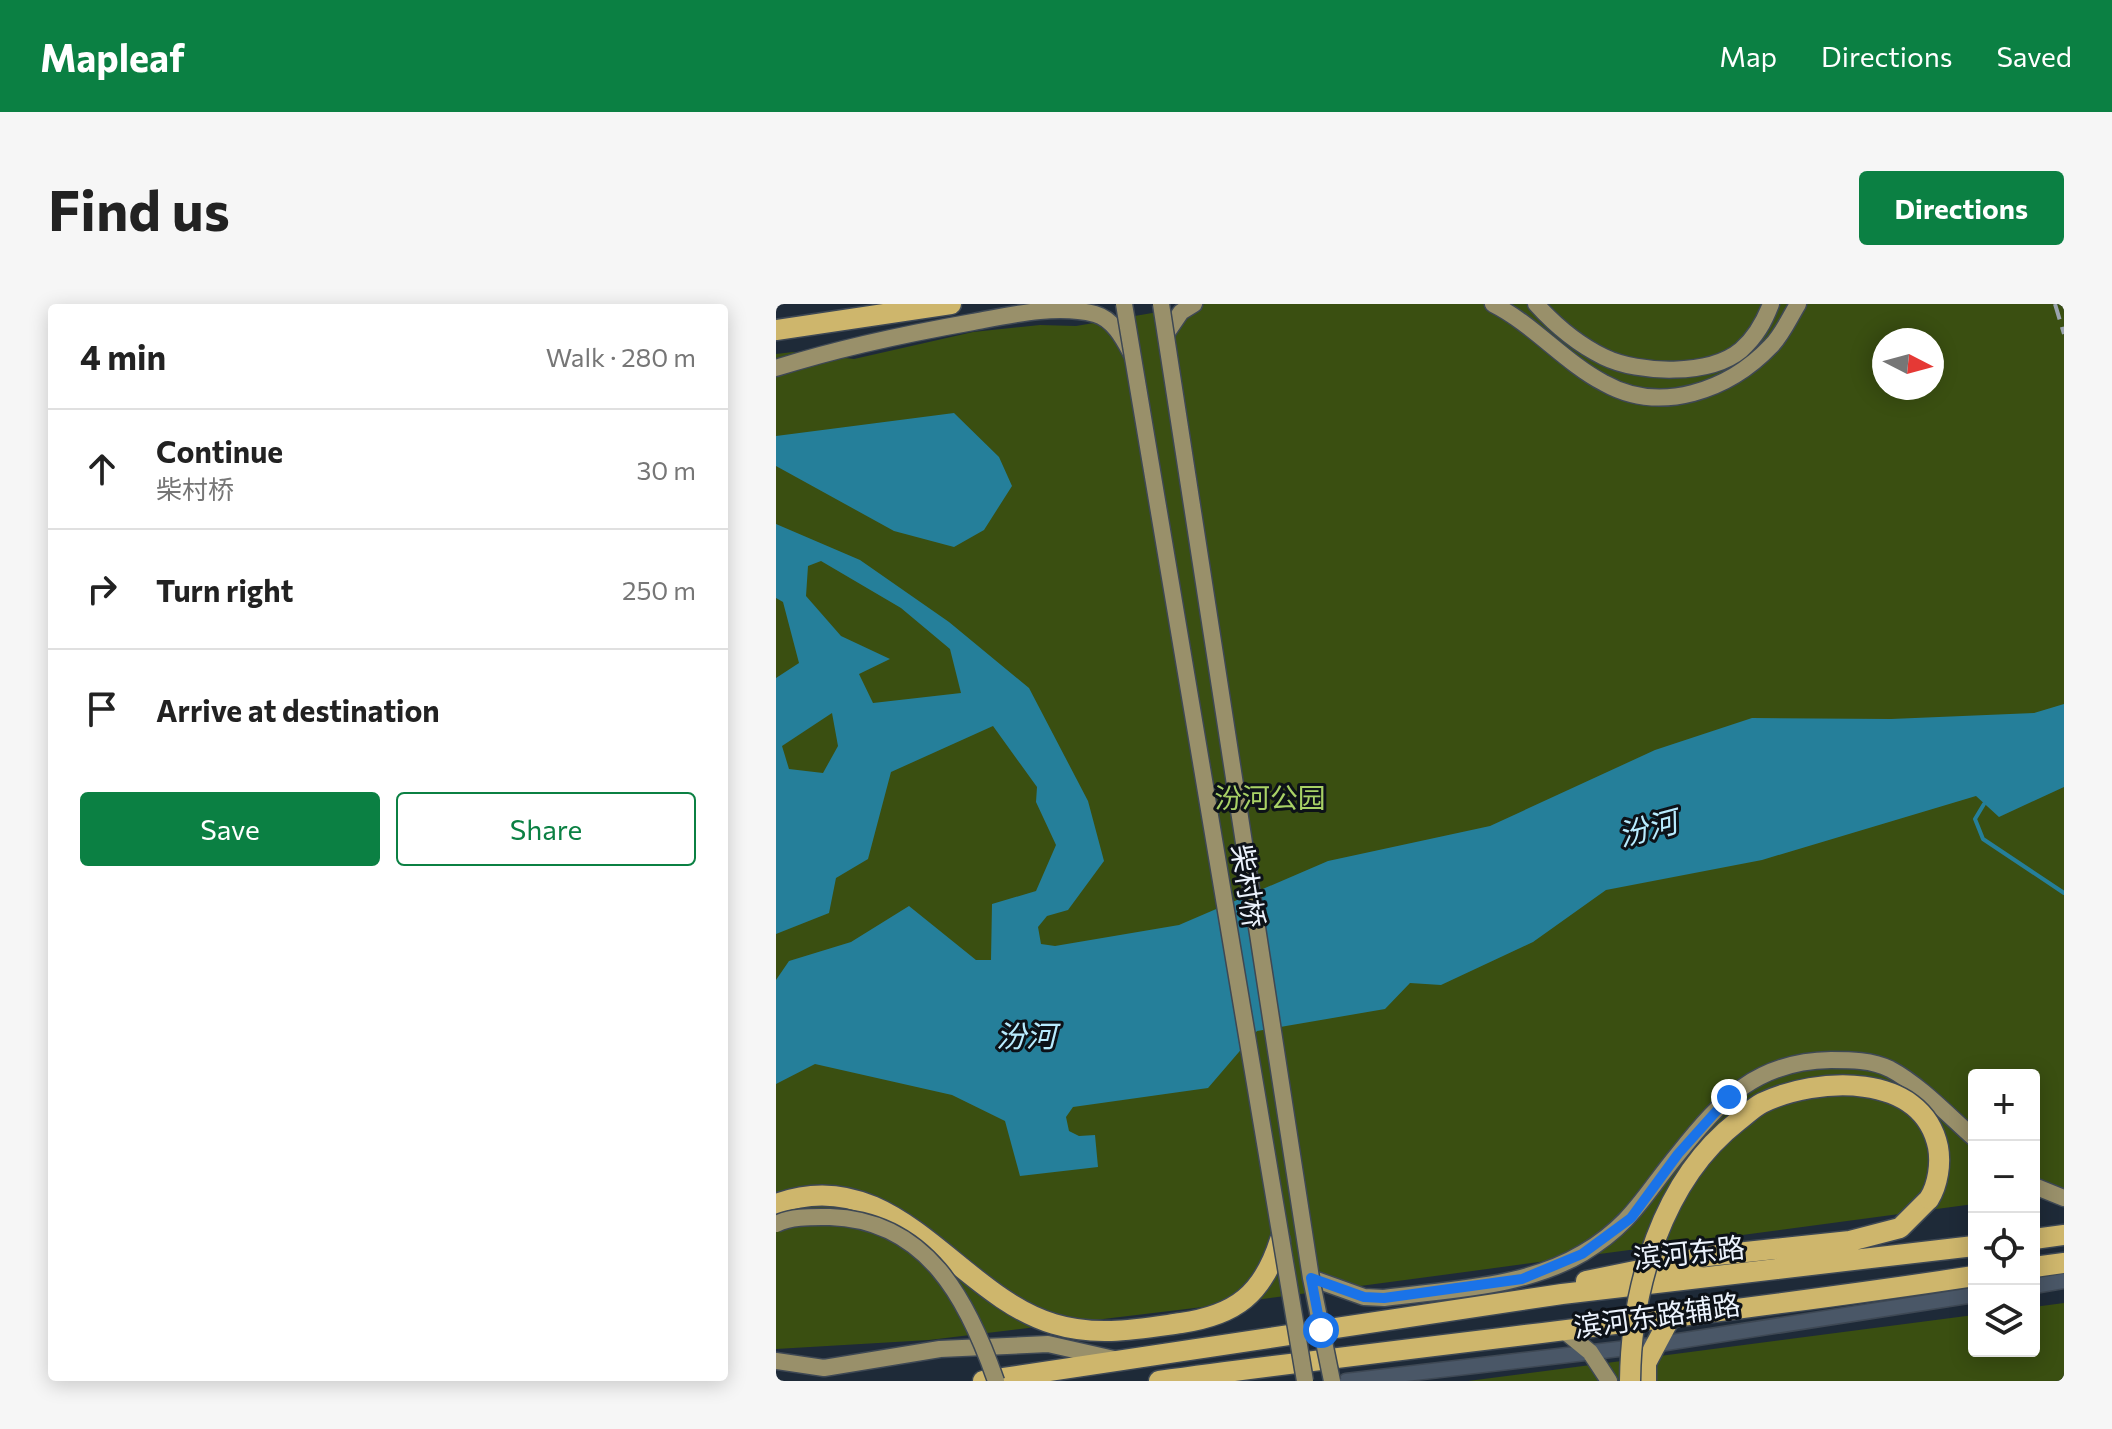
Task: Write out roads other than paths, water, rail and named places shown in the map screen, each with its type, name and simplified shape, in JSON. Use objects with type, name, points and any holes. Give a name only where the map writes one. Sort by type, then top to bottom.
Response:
[{"type":"highway","points":[[776,330],[951,304]]},
{"type":"highway","points":[[1530,1300],[1590,1279],[1708,1256],[1850,1241],[1900,1228],[1935,1190],[1938,1170],[1934,1131],[1909,1105],[1884,1090],[1844,1084],[1806,1089],[1761,1103],[1712,1141],[1679,1190],[1649,1257],[1631,1337],[1630,1381]]},
{"type":"highway","points":[[776,1204],[799,1195],[836,1196],[880,1208],[923,1235],[1014,1305],[1053,1324],[1107,1333],[1207,1319],[1237,1309],[1272,1267],[1280,1240]]},
{"type":"highway","points":[[2040,1238],[2064,1235]]},
{"type":"highway","name":"滨河东路","points":[[983,1381],[1530,1300],[1968,1247]]},
{"type":"highway","points":[[2040,1266],[2064,1263]]},
{"type":"highway","points":[[1159,1381],[1562,1329],[1774,1306],[1968,1277]]},
{"type":"highway","points":[[1646,1381],[1646,1363],[1670,1318]]},
{"type":"main road","name":"柴村桥","points":[[1124,304],[1305,1381]]},
{"type":"main road","name":"柴村桥","points":[[1161,304],[1311,1278],[1332,1381]]},
{"type":"main road","points":[[1166,334],[1181,312],[1194,304]]},
{"type":"main road","points":[[1493,304],[1604,384],[1639,398],[1686,397],[1734,377],[1773,344],[1798,304]]},
{"type":"main road","points":[[1536,304],[1572,337],[1605,358],[1648,370],[1684,369],[1739,352],[1761,329],[1771,304]]},
{"type":"main road","points":[[776,368],[854,343],[1014,315],[1063,311],[1097,314],[1118,330],[1134,358]]},
{"type":"main road","points":[[1311,1278],[1364,1297],[1384,1298],[1522,1279],[1582,1254],[1631,1218],[1678,1154],[1729,1097],[1763,1072],[1826,1060],[1857,1060],[1889,1069],[1968,1133]]},
{"type":"main road","points":[[2040,1189],[2064,1198]]},
{"type":"main road","points":[[776,1224],[813,1217],[856,1218],[904,1237],[938,1267],[962,1299],[980,1334],[996,1381]]},
{"type":"main road","points":[[1562,1329],[1590,1352],[1609,1381]]},
{"type":"main road","points":[[776,1361],[824,1368],[940,1349],[1048,1344],[1124,1361]]},
{"type":"street","points":[[2040,1285],[2064,1281]]},
{"type":"street","name":"滨河东路辅路","points":[[1346,1381],[1653,1345],[1968,1296]]},
{"type":"water","points":[[954,413],[999,457],[1012,486],[984,530],[954,547],[894,531],[776,466],[776,436]]},
{"type":"water","name":"汾河","points":[[776,524],[860,560],[949,622],[1029,688],[1088,801],[1104,861],[1068,910],[1047,916],[1038,927],[1041,944],[1055,946],[1179,925],[1328,861],[1490,826],[1655,750],[1752,718],[1891,719],[2034,713],[2064,704],[2064,787],[1999,817],[1976,796],[1762,860],[1606,890],[1533,942],[1441,985],[1410,983],[1385,1009],[1257,1031],[1208,1088],[1073,1107],[1066,1117],[1069,1131],[1079,1136],[1095,1135],[1098,1167],[1020,1176],[1005,1121],[952,1095],[815,1064],[776,1084],[776,980],[789,961],[851,942],[909,906],[976,960],[991,960],[992,904],[1036,891],[1056,845],[1036,802],[1037,787],[993,726],[891,772],[868,859],[836,878],[829,913],[776,934],[776,678],[799,663],[783,602],[776,598]],"holes":[[[821,561],[901,608],[950,649],[961,693],[873,703],[859,674],[890,659],[841,636],[806,596],[808,566]],[[832,713],[838,746],[823,773],[789,769],[782,746]]]},
{"type":"waterway","points":[[1984,804],[1975,819],[1983,839],[2064,893]]},
{"type":"railway","points":[[2055,304],[2064,334]]},
{"type":"park label","name":"汾河公园","points":[[1270,798]]}]
